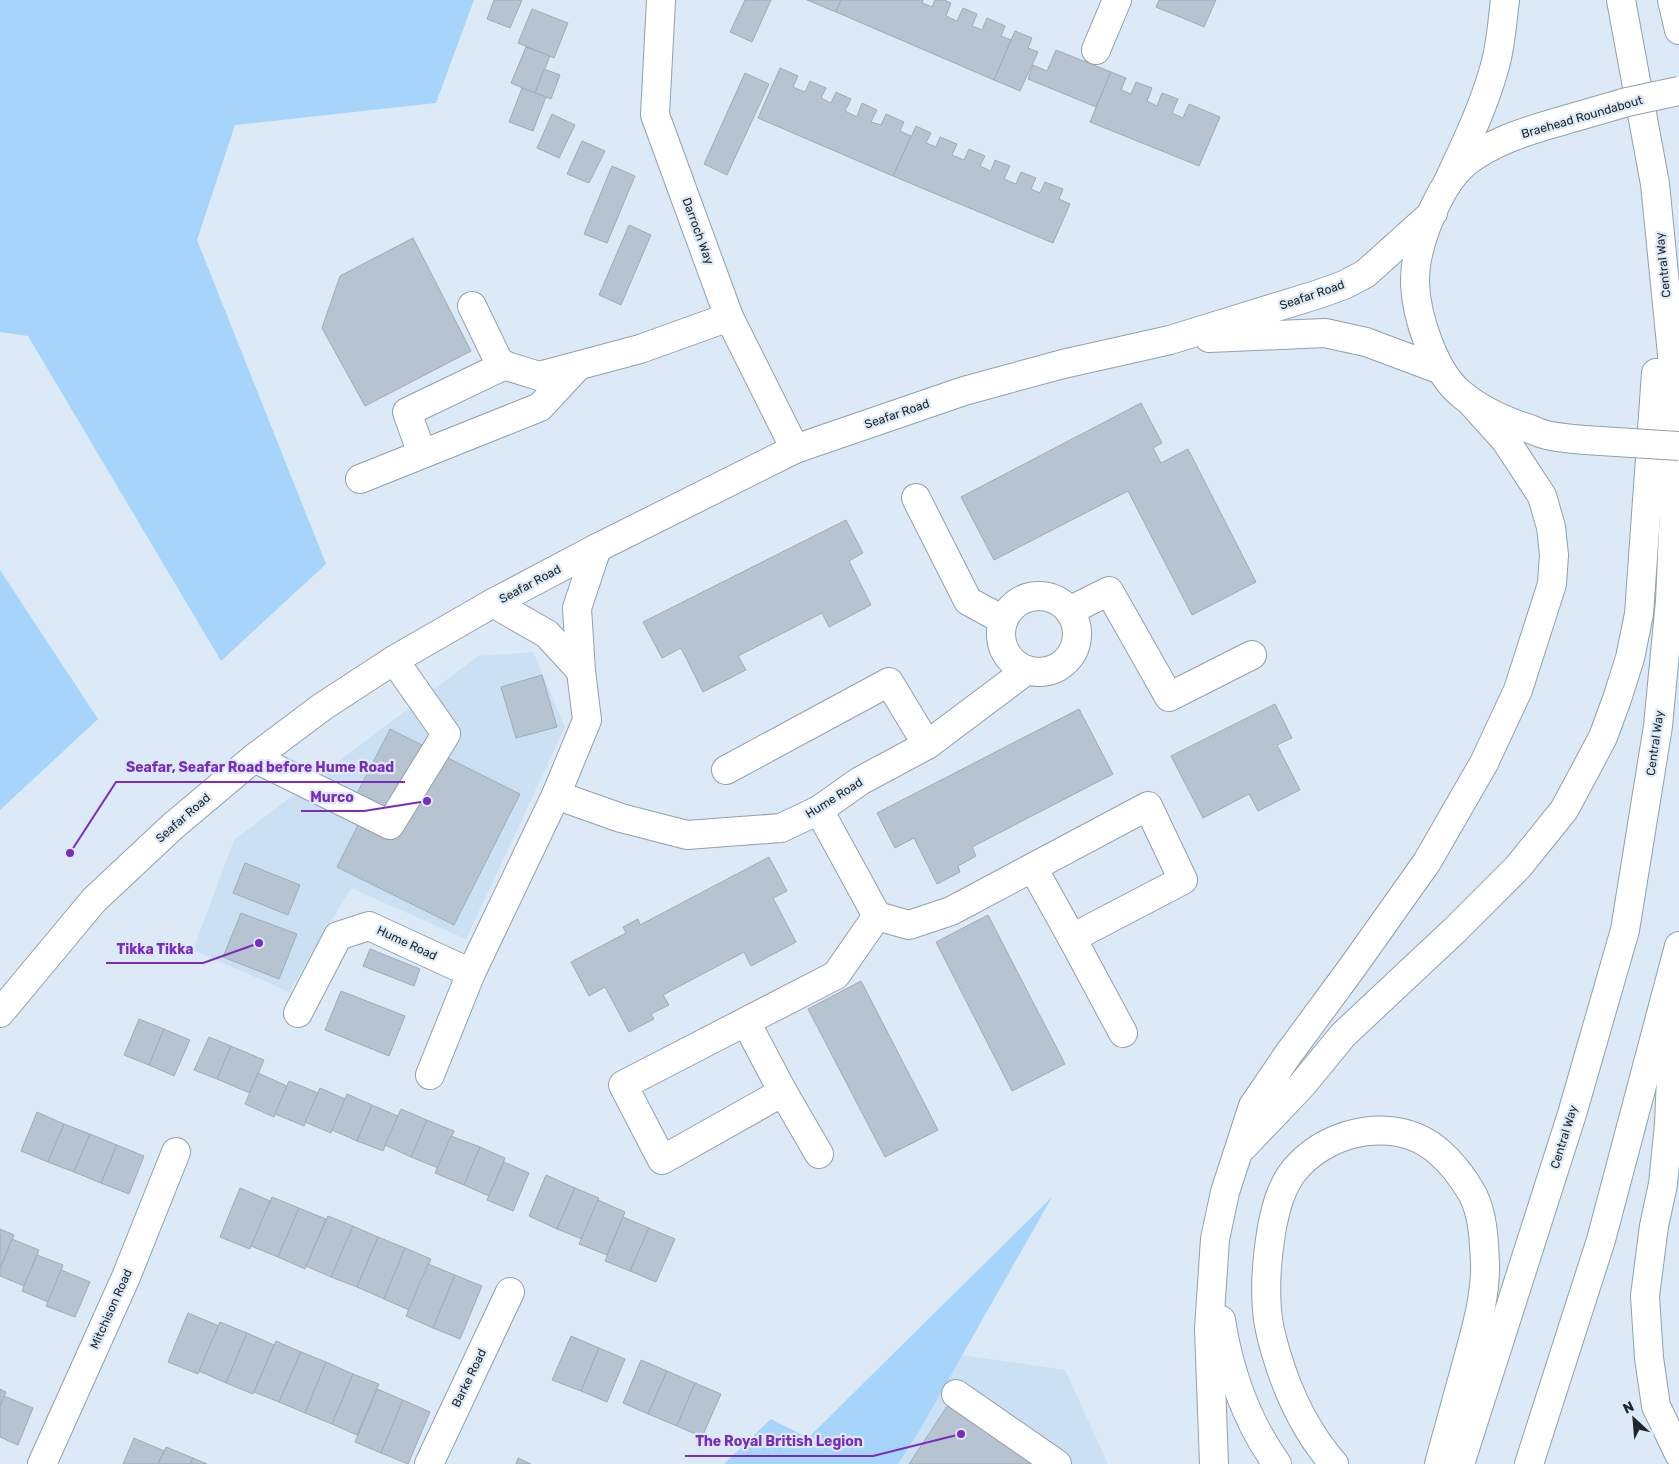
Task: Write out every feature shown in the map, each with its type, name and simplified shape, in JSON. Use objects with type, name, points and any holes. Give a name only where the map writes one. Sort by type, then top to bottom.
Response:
[{"type":"main road","name":"Darroch Way","points":[[661,0],[655,115],[729,317],[795,450]]},
{"type":"main road","points":[[1096,50],[1117,0]]},
{"type":"main road","points":[[1447,184],[1484,100],[1495,68],[1505,0]]},
{"type":"main road","name":"Central Way","points":[[1460,1464],[1488,1333],[1572,1114],[1625,930],[1658,726],[1670,601],[1674,510],[1672,354],[1655,184],[1621,0]]},
{"type":"main road","points":[[1672,0],[1679,30]]},
{"type":"main road","name":"Braehead Roundabout","points":[[1679,92],[1627,102],[1532,130],[1492,146],[1465,164],[1447,184],[1432,213],[1419,249],[1415,282],[1418,309],[1426,336],[1441,370],[1458,392],[1482,410],[1506,422],[1550,436],[1679,446]]},
{"type":"main road","name":"Seafar Road","points":[[0,1013],[94,900],[173,826],[254,758],[322,707],[394,660],[493,603],[597,548],[795,450],[964,391],[1063,364],[1170,340],[1344,285],[1365,274],[1432,213]]},
{"type":"main road","points":[[1237,1154],[1302,1085],[1343,1035],[1455,930],[1518,867],[1564,810],[1603,738],[1630,658],[1639,614],[1643,581],[1663,260]]},
{"type":"main road","points":[[472,306],[500,364],[539,376],[640,349],[729,317]]},
{"type":"main road","name":"Seafar Road","points":[[1170,340],[1325,333],[1366,342],[1441,370]]},
{"type":"main road","points":[[422,454],[407,412],[505,365]]},
{"type":"main road","points":[[360,479],[540,407],[578,366]]},
{"type":"main road","points":[[1214,1464],[1209,1329],[1214,1239],[1222,1200],[1253,1106],[1427,862],[1484,764],[1518,690],[1552,584],[1554,555],[1551,527],[1542,496],[1506,441],[1470,401]]},
{"type":"main road","points":[[916,498],[968,601],[1004,620]]},
{"type":"main road","points":[[430,1075],[471,973],[556,795],[587,720],[576,608],[597,548]]},
{"type":"main road","points":[[1070,611],[1109,591],[1169,697],[1252,654]]},
{"type":"main road","points":[[1043,596],[1055,599],[1074,616],[1077,641],[1072,653],[1064,663],[1040,672],[1028,670],[1016,664],[1002,644],[1001,632],[1004,620],[1010,609],[1019,601],[1043,596]]},
{"type":"main road","points":[[493,603],[547,634],[581,671]]},
{"type":"main road","points":[[254,758],[390,825],[446,734],[394,660]]},
{"type":"main road","name":"Hume Road","points":[[556,795],[621,818],[687,835],[781,828],[819,810],[860,781],[927,745],[1028,670]]},
{"type":"main road","points":[[726,770],[889,682],[927,745]]},
{"type":"main road","points":[[819,810],[877,916],[909,925],[951,912],[1148,806],[1183,880],[1072,938]]},
{"type":"main road","points":[[1033,868],[1122,1032]]},
{"type":"main road","points":[[783,1092],[662,1160],[623,1085],[836,975],[877,916]]},
{"type":"main road","name":"Hume Road","points":[[298,1013],[338,936],[369,926],[471,973]]},
{"type":"main road","points":[[1529,1464],[1601,1240],[1678,950]]},
{"type":"main road","points":[[1678,950],[1668,1134],[1663,1184],[1654,1226],[1645,1296],[1649,1358],[1656,1406],[1679,1454]]},
{"type":"main road","points":[[746,1022],[819,1154]]},
{"type":"main road","points":[[1334,1464],[1308,1430],[1295,1405],[1282,1373],[1272,1339],[1266,1311],[1269,1250],[1275,1212],[1284,1186],[1297,1167],[1315,1151],[1337,1138],[1362,1132],[1389,1130],[1413,1137],[1437,1150],[1457,1172],[1473,1196],[1482,1223],[1485,1265],[1481,1300],[1488,1333],[1439,1464]]},
{"type":"main road","name":"Mitchison Road","points":[[42,1464],[126,1276],[176,1152]]},
{"type":"main road","points":[[1214,1239],[1223,1329],[1235,1378],[1249,1416],[1277,1464]]},
{"type":"main road","name":"Barke Road","points":[[428,1464],[510,1292]]},
{"type":"main road","points":[[956,1394],[1057,1464]]},
{"type":"shaded area","points":[[0,0],[474,0],[436,103],[235,125],[197,240],[326,564],[221,661],[28,336],[0,332]]},
{"type":"shaded area","points":[[0,570],[98,719],[0,810]]},
{"type":"shaded area","points":[[533,652],[565,727],[466,939],[351,888],[289,992],[193,950],[234,840],[478,656]]},
{"type":"shaded area","points":[[1052,1197],[919,1431],[898,1464],[724,1464],[771,1419],[808,1438]]},
{"type":"shaded area","points":[[962,1355],[1065,1370],[1108,1464],[898,1464]]},
{"type":"building","points":[[494,0],[522,0],[510,28],[487,19]]},
{"type":"building","points":[[745,0],[771,0],[752,42],[730,32]]},
{"type":"building","points":[[807,0],[841,0],[836,12]]},
{"type":"building","points":[[841,0],[923,0],[922,3],[932,7],[935,0],[944,0],[951,3],[946,16],[957,21],[963,8],[977,14],[972,26],[982,30],[987,18],[1005,26],[1001,36],[1011,40],[994,80],[836,12]]},
{"type":"building","points":[[1159,0],[1216,0],[1204,27],[1156,7]]},
{"type":"building","points":[[532,9],[568,23],[554,58],[518,43]]},
{"type":"building","points":[[1015,31],[1032,38],[1028,48],[1038,52],[1020,91],[994,80]]},
{"type":"building","points":[[526,47],[550,56],[535,93],[511,83]]},
{"type":"building","points":[[1056,50],[1111,72],[1096,107],[1028,79],[1033,65],[1047,71]]},
{"type":"building","points":[[780,68],[798,76],[793,87],[805,92],[810,81],[826,88],[821,98],[831,103],[836,92],[851,99],[845,111],[857,117],[862,103],[877,110],[871,122],[881,125],[886,114],[904,122],[900,131],[911,136],[893,176],[758,118]]},
{"type":"building","points":[[544,69],[560,75],[551,99],[535,93]]},
{"type":"building","points":[[1111,72],[1126,78],[1121,90],[1131,94],[1136,82],[1152,88],[1147,101],[1157,106],[1162,93],[1178,99],[1172,113],[1183,118],[1189,104],[1220,117],[1199,166],[1090,122]]},
{"type":"building","points":[[745,73],[769,84],[727,175],[704,164]]},
{"type":"building","points":[[522,88],[546,97],[533,131],[509,122]]},
{"type":"building","points":[[552,114],[575,125],[559,158],[537,148]]},
{"type":"building","points":[[916,126],[931,133],[926,143],[936,147],[940,137],[957,144],[952,155],[964,160],[969,149],[985,156],[980,166],[991,171],[995,160],[1010,166],[1004,179],[1016,184],[1021,172],[1036,178],[1031,189],[1040,193],[1045,182],[1063,189],[1059,199],[1070,204],[1053,243],[893,176]]},
{"type":"building","points":[[582,141],[605,151],[589,183],[567,174]]},
{"type":"building","points":[[612,166],[635,176],[607,243],[584,234]]},
{"type":"building","points":[[629,225],[651,235],[621,305],[599,295]]},
{"type":"building","points":[[413,238],[471,351],[365,406],[322,328],[340,276]]},
{"type":"building","points":[[1141,403],[1162,443],[1153,448],[1161,463],[1188,449],[1256,582],[1192,615],[1128,491],[994,560],[961,497]]},
{"type":"building","points":[[846,520],[863,553],[849,561],[871,605],[829,627],[822,613],[738,656],[746,670],[703,692],[681,648],[662,658],[643,622]]},
{"type":"building","points":[[542,675],[557,727],[516,738],[501,687]]},
{"type":"building","points":[[1275,704],[1292,738],[1277,745],[1300,790],[1258,811],[1249,794],[1203,818],[1171,756]]},
{"type":"building","points":[[1079,709],[1113,774],[972,847],[976,856],[958,866],[960,872],[937,884],[914,838],[895,848],[877,813]]},
{"type":"building","points":[[390,729],[520,794],[454,925],[337,867],[360,821],[346,815]]},
{"type":"building","points":[[769,857],[787,891],[773,898],[796,942],[751,966],[744,952],[663,995],[669,1005],[651,1014],[654,1019],[629,1032],[605,987],[589,996],[571,962],[626,933],[623,927],[638,919],[640,925]]},
{"type":"building","points":[[245,863],[300,885],[288,915],[233,893]]},
{"type":"building","points":[[241,913],[297,934],[279,979],[223,957]]},
{"type":"building","points":[[988,915],[1065,1064],[1012,1091],[936,942]]},
{"type":"building","points":[[370,949],[420,969],[414,986],[363,966]]},
{"type":"building","points":[[861,981],[938,1130],[885,1157],[808,1009]]},
{"type":"building","points":[[341,991],[405,1016],[389,1056],[325,1030]]},
{"type":"building","points":[[139,1019],[164,1029],[149,1065],[124,1055]]},
{"type":"building","points":[[164,1029],[190,1040],[174,1076],[149,1065]]},
{"type":"building","points":[[209,1037],[231,1046],[217,1079],[194,1070]]},
{"type":"building","points":[[231,1046],[264,1060],[250,1093],[217,1079]]},
{"type":"building","points":[[258,1073],[287,1086],[274,1117],[245,1104]]},
{"type":"building","points":[[289,1081],[318,1093],[304,1126],[275,1114]]},
{"type":"building","points":[[320,1088],[345,1099],[331,1133],[305,1122]]},
{"type":"building","points":[[347,1094],[372,1105],[357,1141],[332,1130]]},
{"type":"building","points":[[372,1105],[398,1116],[383,1151],[357,1141]]},
{"type":"building","points":[[401,1109],[427,1120],[411,1157],[385,1145]]},
{"type":"building","points":[[37,1112],[64,1124],[48,1162],[21,1151]]},
{"type":"building","points":[[427,1120],[454,1131],[438,1168],[411,1157]]},
{"type":"building","points":[[64,1124],[90,1134],[74,1172],[48,1162]]},
{"type":"building","points":[[90,1134],[117,1145],[101,1183],[74,1172]]},
{"type":"building","points":[[451,1136],[480,1147],[464,1185],[435,1173]]},
{"type":"building","points":[[117,1145],[144,1156],[129,1194],[101,1183]]},
{"type":"building","points":[[480,1147],[505,1158],[489,1196],[464,1185]]},
{"type":"building","points":[[504,1162],[529,1173],[513,1211],[487,1200]]},
{"type":"building","points":[[546,1175],[575,1188],[557,1229],[529,1216]]},
{"type":"building","points":[[240,1188],[270,1201],[250,1249],[220,1237]]},
{"type":"building","points":[[575,1188],[599,1198],[582,1239],[557,1229]]},
{"type":"building","points":[[272,1197],[299,1208],[278,1257],[251,1246]]},
{"type":"building","points":[[598,1200],[625,1212],[607,1255],[579,1244]]},
{"type":"building","points":[[299,1208],[326,1219],[305,1269],[278,1257]]},
{"type":"building","points":[[328,1216],[353,1226],[331,1277],[306,1266]]},
{"type":"building","points":[[623,1217],[649,1228],[630,1271],[605,1261]]},
{"type":"building","points":[[353,1226],[378,1237],[357,1287],[331,1277]]},
{"type":"building","points":[[649,1228],[675,1239],[656,1282],[630,1271]]},
{"type":"building","points":[[0,1229],[14,1235],[0,1269]]},
{"type":"building","points":[[378,1237],[405,1248],[384,1299],[357,1287]]},
{"type":"building","points":[[12,1239],[39,1250],[24,1286],[0,1276],[0,1269]]},
{"type":"building","points":[[405,1248],[431,1259],[409,1310],[384,1299]]},
{"type":"building","points":[[37,1255],[63,1265],[48,1302],[22,1291]]},
{"type":"building","points":[[428,1264],[455,1275],[433,1328],[406,1316]]},
{"type":"building","points":[[61,1270],[90,1282],[75,1317],[46,1306]]},
{"type":"building","points":[[455,1275],[482,1286],[460,1339],[433,1328]]},
{"type":"building","points":[[188,1313],[219,1326],[198,1374],[168,1362]]},
{"type":"building","points":[[220,1322],[247,1333],[226,1383],[199,1371]]},
{"type":"building","points":[[247,1333],[274,1345],[253,1394],[226,1383]]},
{"type":"building","points":[[571,1336],[599,1348],[581,1391],[552,1380]]},
{"type":"building","points":[[276,1341],[301,1352],[279,1402],[254,1392]]},
{"type":"building","points":[[599,1348],[625,1359],[607,1402],[581,1391]]},
{"type":"building","points":[[301,1352],[326,1362],[305,1413],[279,1402]]},
{"type":"building","points":[[641,1360],[667,1371],[648,1414],[623,1403]]},
{"type":"building","points":[[326,1362],[353,1374],[332,1424],[305,1413]]},
{"type":"building","points":[[667,1371],[695,1383],[677,1426],[648,1414]]},
{"type":"building","points":[[353,1374],[379,1384],[357,1435],[332,1424]]},
{"type":"building","points":[[695,1383],[721,1394],[702,1437],[677,1426]]},
{"type":"building","points":[[0,1389],[6,1392],[0,1407]]},
{"type":"building","points":[[377,1389],[403,1400],[381,1453],[355,1442]]},
{"type":"building","points":[[4,1396],[33,1408],[18,1445],[0,1437],[0,1407]]},
{"type":"building","points":[[403,1400],[430,1412],[408,1464],[381,1453]]},
{"type":"building","points":[[948,1405],[1038,1464],[909,1464]]},
{"type":"building","points":[[134,1438],[164,1451],[158,1464],[123,1464]]},
{"type":"building","points":[[166,1447],[193,1458],[190,1464],[158,1464]]},
{"type":"building","points":[[193,1458],[207,1464],[190,1464]]},
{"type":"building","points":[[518,1458],[531,1464],[516,1464]]},
{"type":"place","name":"Murco","points":[[427,801]]},
{"type":"place","name":"Seafar, Seafar Road before Hume Road","points":[[70,853]]},
{"type":"place","name":"Tikka Tikka","points":[[259,943]]},
{"type":"place","name":"The Royal British Legion","points":[[961,1434]]}]
